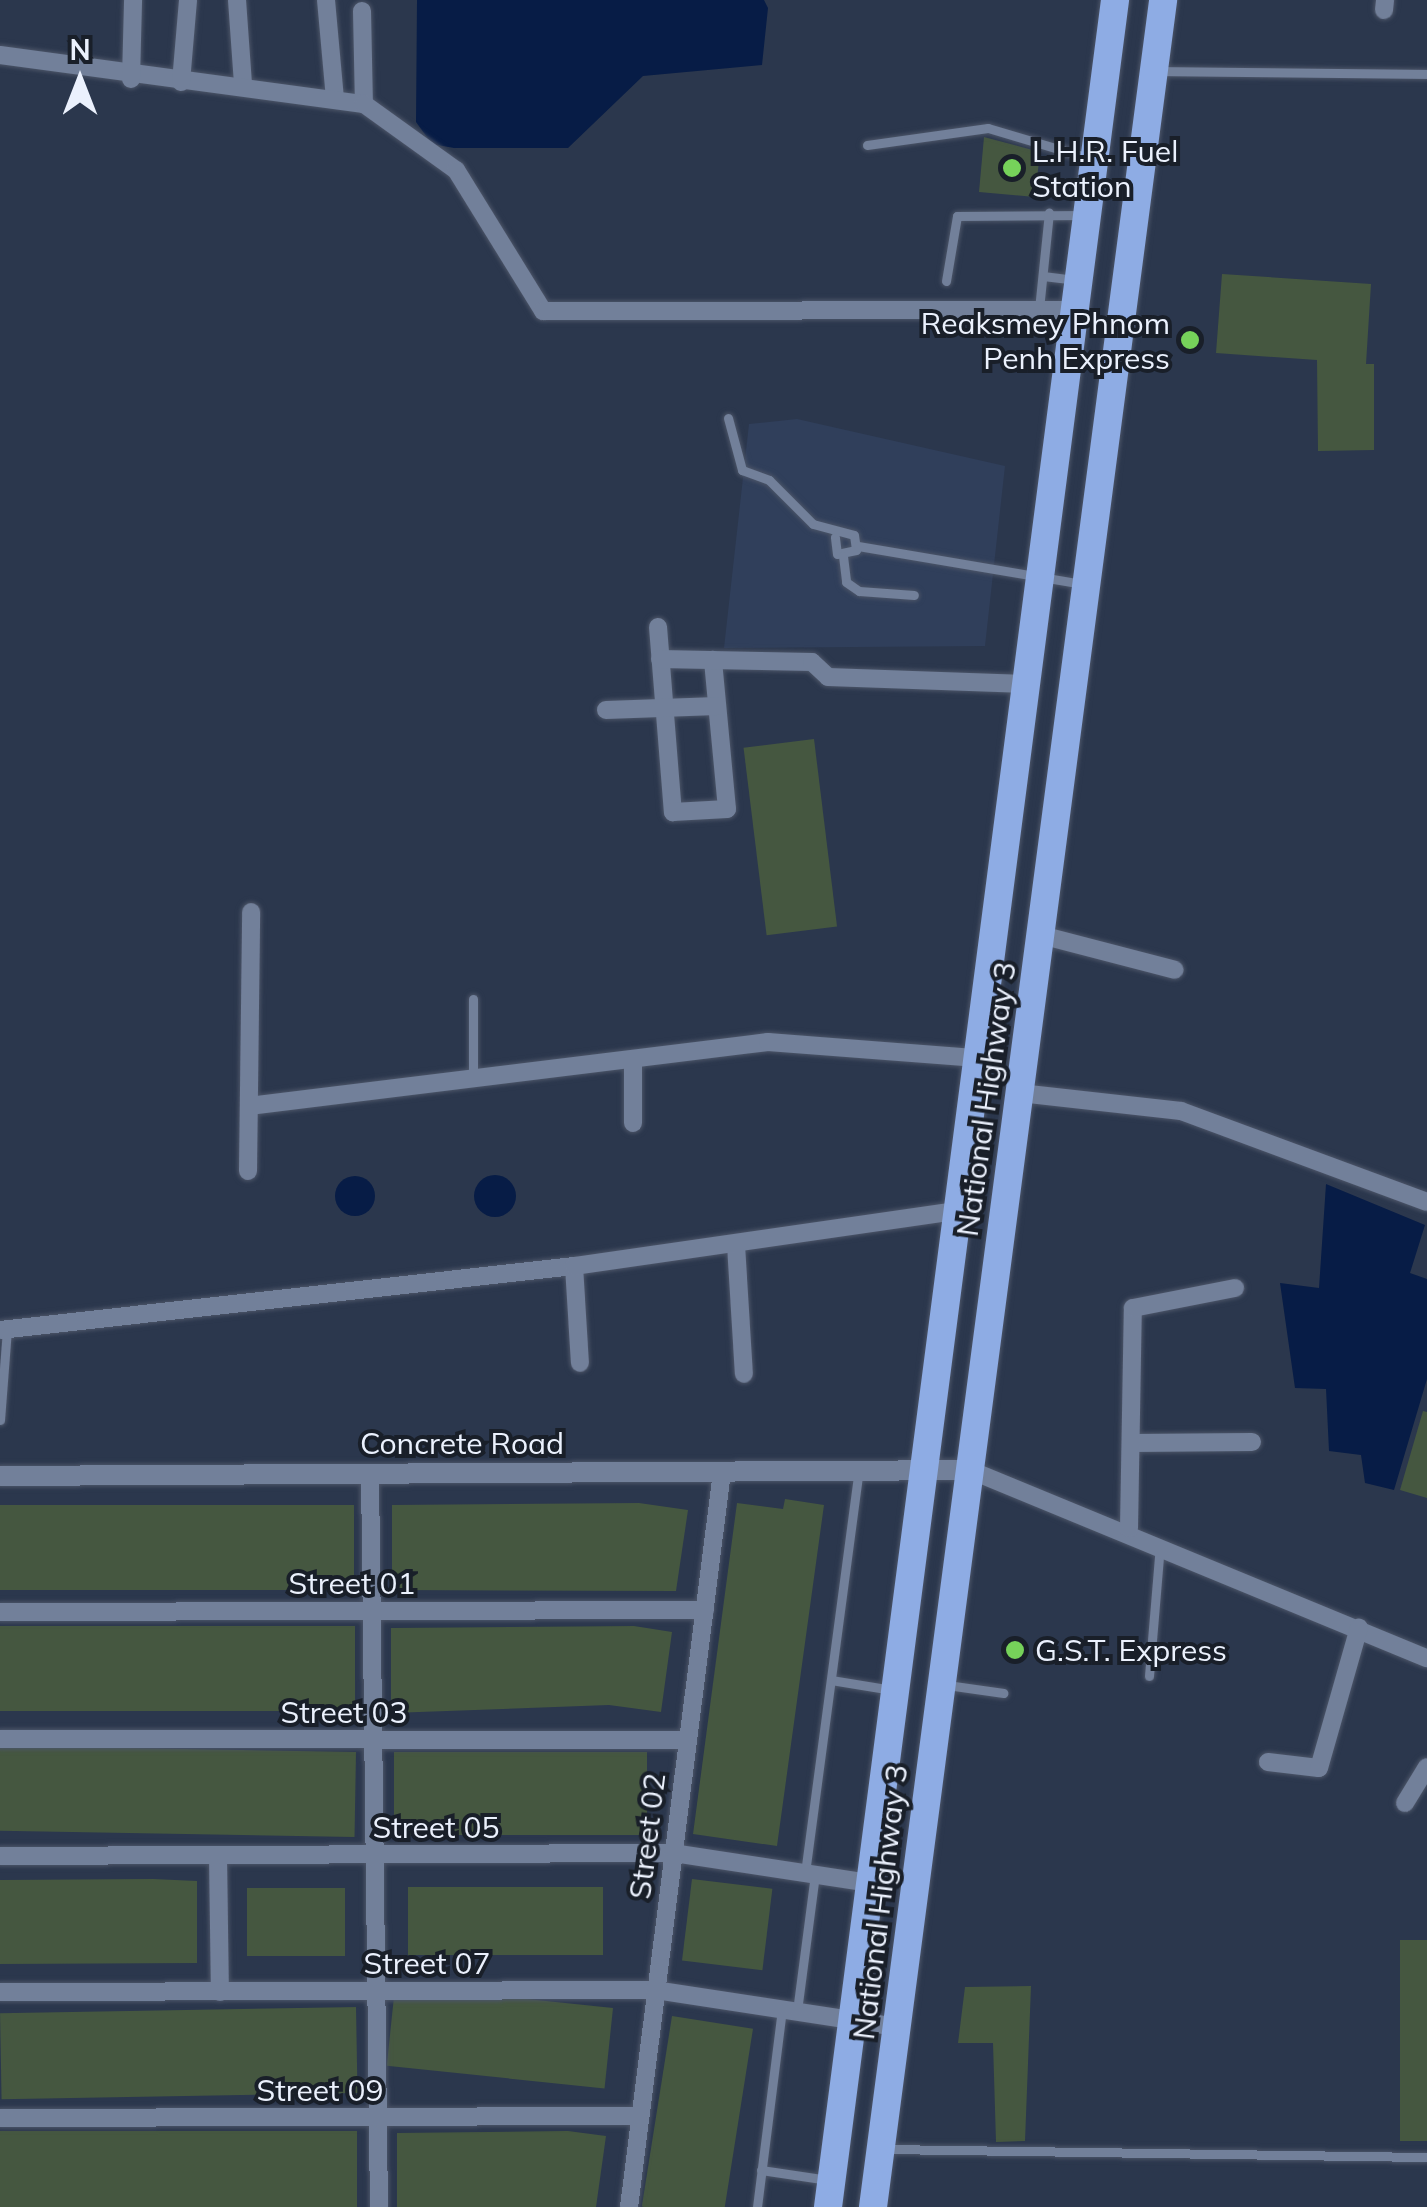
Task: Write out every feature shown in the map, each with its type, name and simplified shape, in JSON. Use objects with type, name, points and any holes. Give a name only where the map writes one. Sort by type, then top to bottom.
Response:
[{"type":"highway","name":"National Highway 3","points":[[830,2194],[1115,0]]},
{"type":"highway","name":"National Highway 3","points":[[873,2207],[1163,0]]},
{"type":"street","points":[[131,79],[133,0]]},
{"type":"street","points":[[181,82],[188,0]]},
{"type":"street","points":[[237,0],[243,84]]},
{"type":"street","points":[[326,0],[335,99]]},
{"type":"street","points":[[362,11],[364,104]]},
{"type":"street","points":[[0,55],[131,79],[243,84],[364,104],[456,170],[543,311],[1075,310]]},
{"type":"street","points":[[658,627],[673,812],[727,809],[713,660]]},
{"type":"street","points":[[660,660],[812,662],[828,677],[1026,684]]},
{"type":"street","points":[[606,710],[717,706]]},
{"type":"street","points":[[248,1171],[251,912]]},
{"type":"street","points":[[1041,936],[1175,970]]},
{"type":"street","points":[[249,1106],[768,1042],[978,1058]]},
{"type":"street","points":[[632,1123],[634,1060]]},
{"type":"street","points":[[1020,1093],[1181,1111],[1427,1202]]},
{"type":"street","points":[[4,1330],[574,1266],[958,1211]]},
{"type":"street","points":[[736,1245],[744,1374]]},
{"type":"street","points":[[574,1266],[580,1363]]},
{"type":"street","points":[[1129,1528],[1134,1308],[1236,1288]]},
{"type":"street","points":[[1132,1443],[1252,1442]]},
{"type":"street","points":[[970,1470],[1129,1528],[1427,1658]]},
{"type":"street","name":"Concrete Road","points":[[0,1476],[970,1470]]},
{"type":"street","name":"Street 02","points":[[630,2207],[722,1472]]},
{"type":"street","points":[[370,1474],[380,2207]]},
{"type":"street","name":"Street 01","points":[[0,1612],[704,1610]]},
{"type":"street","points":[[1268,1762],[1319,1768],[1359,1628]]},
{"type":"street","name":"Street 03","points":[[0,1739],[688,1740]]},
{"type":"street","points":[[1405,1803],[1427,1767]]},
{"type":"street","name":"Street 05","points":[[0,1856],[673,1853],[870,1883]]},
{"type":"street","points":[[218,1855],[220,1992]]},
{"type":"street","name":"Street 07","points":[[0,1992],[655,1990],[896,2027]]},
{"type":"street","name":"Street 09","points":[[0,2118],[640,2116]]},
{"type":"lane","points":[[1154,71],[1427,74]]},
{"type":"lane","points":[[867,145],[988,128],[1094,160]]},
{"type":"lane","points":[[1039,311],[1049,213]]},
{"type":"lane","points":[[946,281],[956,216],[1087,215]]},
{"type":"lane","points":[[1042,276],[1078,281]]},
{"type":"lane","points":[[728,418],[742,470],[769,480],[835,537],[843,556],[846,582],[859,591],[914,595]]},
{"type":"lane","points":[[835,537],[850,532],[858,546]]},
{"type":"lane","points":[[843,556],[858,546],[1087,584]]},
{"type":"lane","points":[[473,999],[473,1080]]},
{"type":"lane","points":[[0,1420],[4,1330]]},
{"type":"lane","points":[[756,2207],[810,1874],[859,1470]]},
{"type":"lane","points":[[1148,1676],[1161,1543]]},
{"type":"lane","points":[[831,1680],[895,1690]]},
{"type":"lane","points":[[942,1684],[1004,1693]]},
{"type":"lane","points":[[880,2149],[1427,2157]]},
{"type":"lane","points":[[761,2170],[830,2194]]},
{"type":"shaded area","points":[[417,0],[764,0],[768,8],[762,65],[643,76],[568,148],[454,148],[432,144],[416,122]]},
{"type":"shaded area","points":[[797,419],[1005,466],[985,646],[724,648],[749,424]]},
{"type":"shaded area","points":[[495,1175],[510,1181],[516,1196],[510,1211],[495,1217],[480,1211],[474,1196],[480,1181]]},
{"type":"shaded area","points":[[355,1176],[369,1182],[375,1196],[369,1210],[355,1216],[341,1210],[335,1196],[341,1182]]},
{"type":"shaded area","points":[[1326,1184],[1425,1225],[1410,1273],[1427,1279],[1427,1379],[1394,1490],[1365,1483],[1361,1455],[1329,1451],[1326,1389],[1295,1388],[1280,1283],[1319,1288]]},
{"type":"building","points":[[984,137],[1040,152],[1035,197],[979,192]]},
{"type":"building","points":[[1222,274],[1371,284],[1366,364],[1374,364],[1374,450],[1318,451],[1317,360],[1216,353]]},
{"type":"building","points":[[814,739],[837,927],[767,935],[744,748]]},
{"type":"building","points":[[1423,1411],[1427,1412],[1427,1498],[1400,1490]]},
{"type":"building","points":[[785,1499],[824,1505],[777,1846],[693,1834],[737,1503],[783,1509]]},
{"type":"building","points":[[639,1503],[688,1510],[676,1591],[392,1590],[392,1505]]},
{"type":"building","points":[[0,1505],[354,1505],[354,1590],[0,1590]]},
{"type":"building","points":[[0,1626],[355,1626],[355,1711],[0,1711]]},
{"type":"building","points":[[634,1626],[672,1632],[661,1712],[609,1705],[391,1713],[391,1628]]},
{"type":"building","points":[[0,1746],[356,1752],[355,1837],[0,1831]]},
{"type":"building","points":[[394,1752],[647,1752],[647,1835],[394,1835]]},
{"type":"building","points":[[692,1879],[772,1889],[762,1970],[682,1960]]},
{"type":"building","points":[[0,1880],[197,1881],[197,1963],[0,1964]]},
{"type":"building","points":[[408,1887],[603,1887],[603,1955],[408,1955]]},
{"type":"building","points":[[247,1888],[345,1888],[345,1956],[247,1956]]},
{"type":"building","points":[[1400,1940],[1427,1940],[1427,2141],[1400,2141]]},
{"type":"building","points":[[395,1985],[613,2008],[605,2089],[387,2066]]},
{"type":"building","points":[[1031,1986],[1025,2141],[996,2142],[993,2043],[958,2043],[965,1987]]},
{"type":"building","points":[[356,2007],[358,2093],[2,2099],[0,2013]]},
{"type":"building","points":[[672,2016],[753,2029],[725,2207],[642,2207]]},
{"type":"building","points":[[0,2131],[357,2131],[357,2207],[0,2207]]},
{"type":"building","points":[[568,2131],[606,2136],[596,2207],[397,2207],[397,2133]]},
{"type":"place","name":"L.H.R. Fuel Station","points":[[1012,168]]},
{"type":"place","name":"Reaksmey Phnom Penh Express","points":[[1190,340]]},
{"type":"place","name":"G.S.T. Express","points":[[1015,1650]]}]
